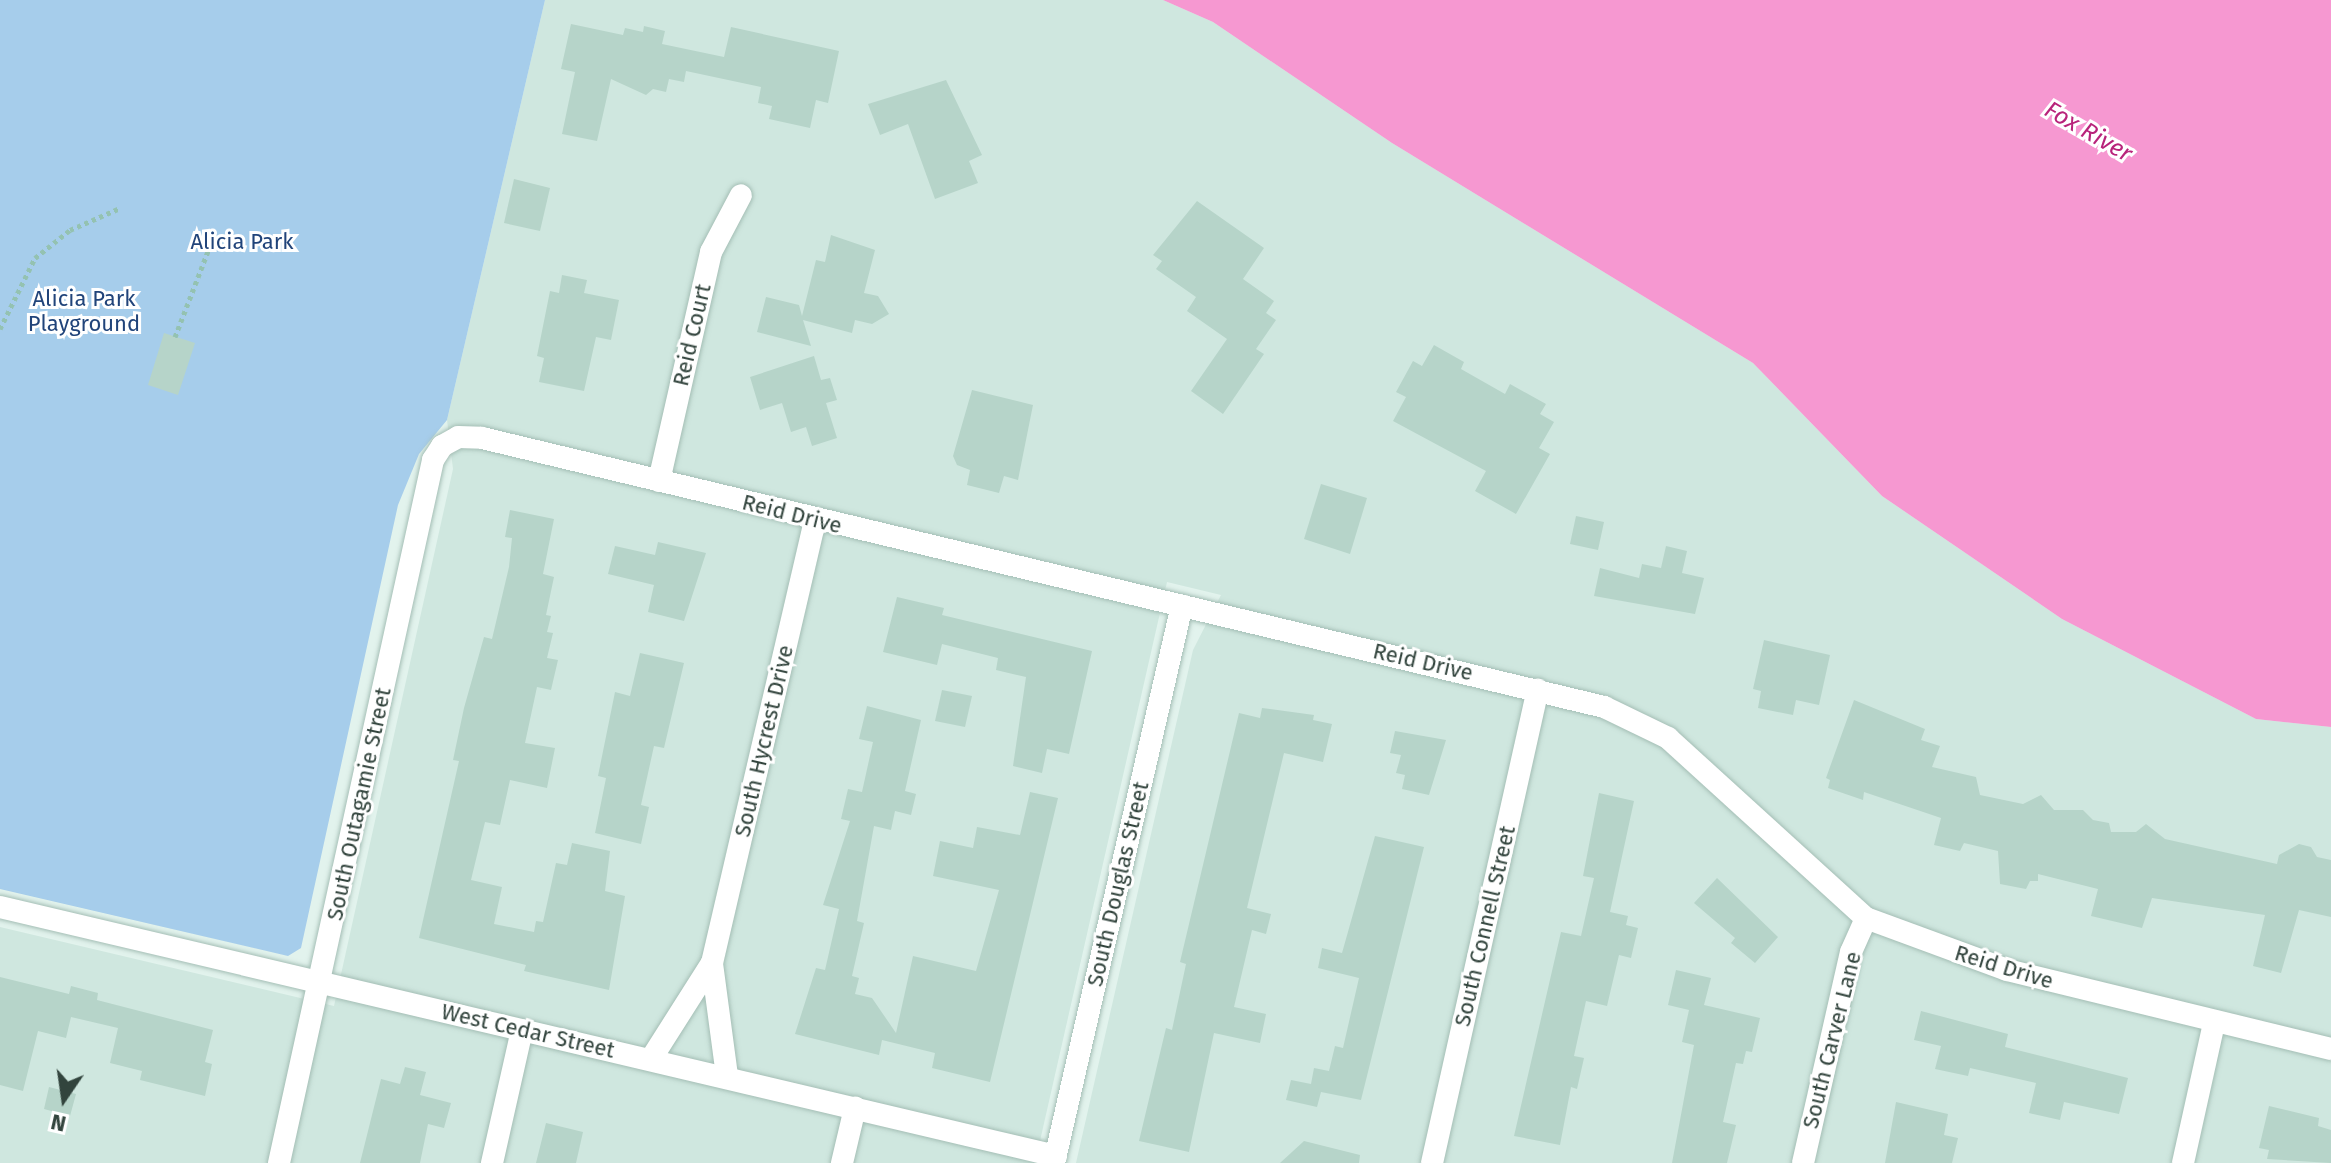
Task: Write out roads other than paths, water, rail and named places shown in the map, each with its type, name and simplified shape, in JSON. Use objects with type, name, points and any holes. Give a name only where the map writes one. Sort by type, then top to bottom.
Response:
[{"type":"street","name":"Reid Court","points":[[659,481],[711,252],[741,195]]},
{"type":"street","name":"Reid Drive","points":[[442,446],[458,437],[482,438],[1604,707],[1657,731],[1866,918],[2007,970],[2214,1023],[2331,1049]]},
{"type":"street","name":"South Outagamie Street","points":[[279,1163],[433,460],[442,446]]},
{"type":"street","name":"South Hycrest Drive","points":[[651,1059],[712,963],[815,519]]},
{"type":"street","name":"South Douglas Street","points":[[1055,1159],[1182,605]]},
{"type":"street","name":"South Connell Street","points":[[1432,1163],[1538,690]]},
{"type":"street","name":"West Cedar Street","points":[[0,907],[727,1076],[1055,1159]]},
{"type":"street","name":"South Carver Lane","points":[[1803,1163],[1851,952],[1866,918]]},
{"type":"street","name":"South Hycrest Drive","points":[[712,963],[727,1076]]},
{"type":"street","points":[[2183,1163],[2214,1023]]},
{"type":"street","points":[[492,1163],[522,1030]]},
{"type":"street","points":[[842,1163],[855,1108]]},
{"type":"water","name":"Fox River","points":[[1163,0],[2331,0],[2331,727],[2256,719],[2062,619],[1882,496],[1753,363],[1392,143],[1213,22]]},
{"type":"park label","name":"Alicia Park","points":[[242,242]]},
{"type":"park label","name":"Alicia Park Playground","points":[[84,310]]}]
